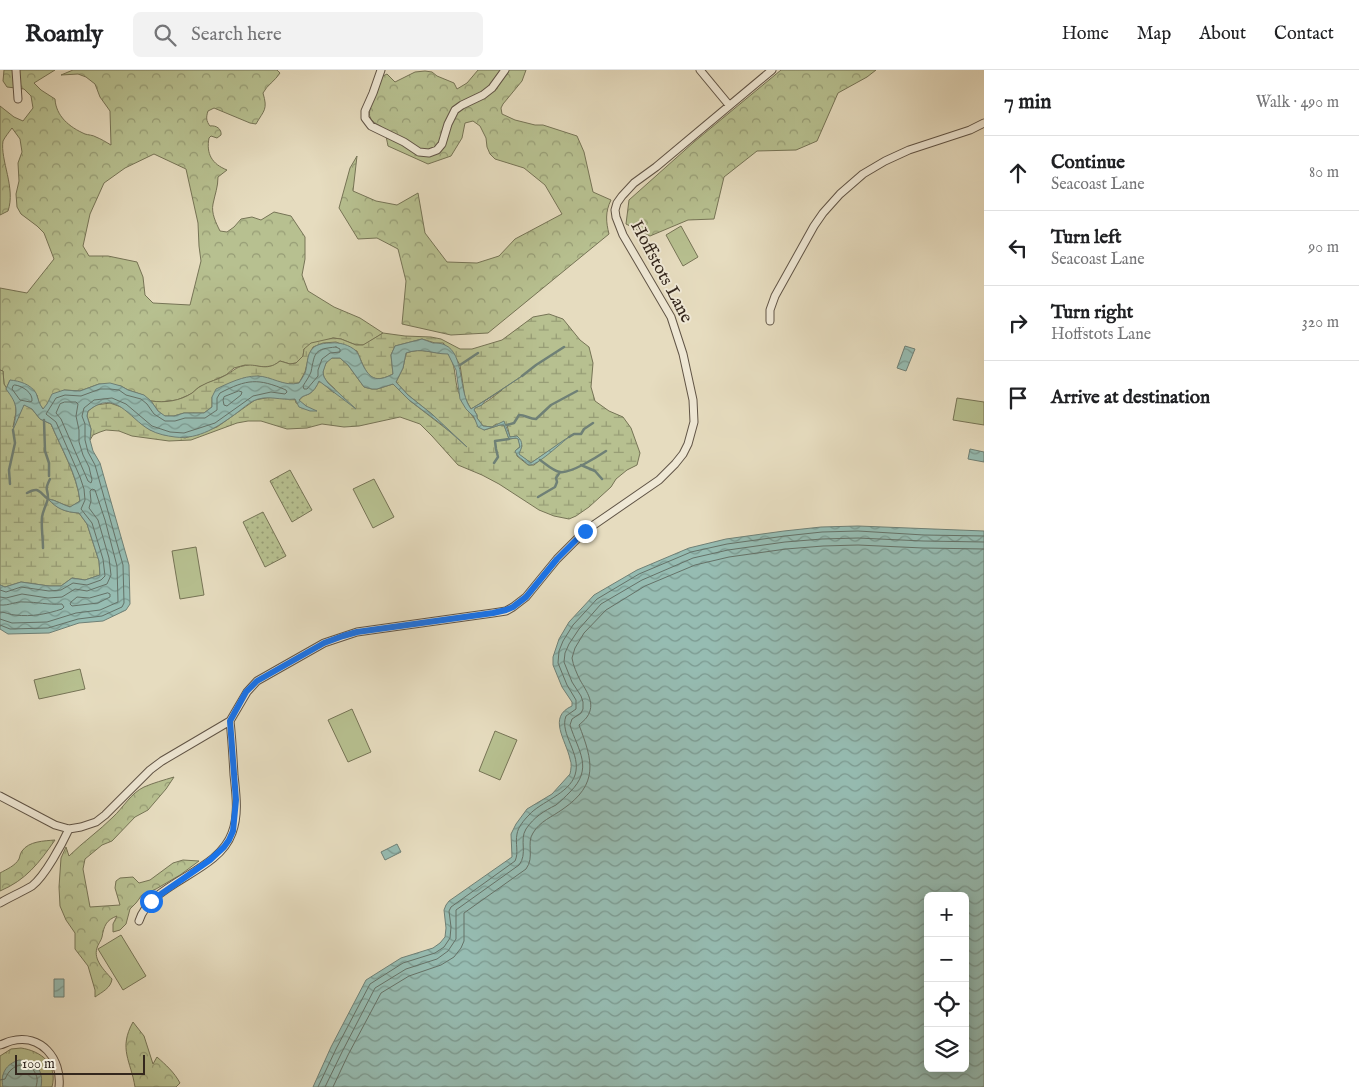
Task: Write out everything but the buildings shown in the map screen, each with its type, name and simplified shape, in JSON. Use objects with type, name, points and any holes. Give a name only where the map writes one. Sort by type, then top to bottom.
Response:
[{"type":"street","points":[[16,70],[18,99]]},
{"type":"street","points":[[381,70],[365,111],[365,118],[371,126],[404,142],[419,152],[429,154],[437,150],[442,144],[448,124],[455,110],[492,88],[505,70]]},
{"type":"street","points":[[700,70],[729,105]]},
{"type":"street","name":"Hoffstots Lane","points":[[230,721],[251,686],[324,643],[357,632],[493,613],[513,607],[526,597],[557,559],[585,531],[659,480],[675,464],[688,444],[694,422],[684,354],[671,317],[623,235],[614,210],[622,196],[634,183],[656,167],[772,70]]},
{"type":"street","points":[[770,321],[770,310],[778,290],[814,226],[840,194],[863,174],[886,161],[909,150],[970,130],[984,123]]},
{"type":"street","points":[[0,796],[55,825],[69,829],[81,827],[96,822],[105,815],[150,770],[230,721],[236,800],[233,831],[229,840],[210,860],[151,901],[142,913],[139,921]]},
{"type":"street","points":[[0,903],[33,885],[63,843],[69,829]]},
{"type":"street","points":[[0,1045],[12,1040],[25,1040],[38,1043],[48,1050],[56,1061],[60,1073],[60,1087]]},
{"type":"green space","points":[[4,70],[55,70],[34,83],[55,99],[58,111],[64,120],[79,131],[95,136],[111,145],[110,111],[100,97],[95,84],[78,74],[61,75],[73,70],[277,70],[280,73],[263,93],[265,107],[256,124],[214,108],[208,111],[207,119],[210,126],[214,126],[221,131],[221,135],[217,138],[211,136],[209,138],[209,154],[217,165],[227,170],[218,177],[213,214],[220,231],[227,232],[241,219],[252,217],[261,220],[274,212],[291,216],[305,237],[305,259],[302,275],[308,291],[334,307],[360,318],[383,333],[364,345],[356,345],[333,338],[304,349],[303,356],[296,363],[290,364],[280,361],[273,366],[245,365],[234,368],[226,375],[199,387],[191,394],[177,400],[151,401],[143,395],[121,386],[99,384],[80,391],[64,390],[43,409],[39,404],[37,395],[10,380],[6,389],[3,371],[0,370],[0,288],[27,293],[54,259],[44,233],[21,214],[17,207],[18,163],[22,152],[20,139],[12,128],[3,141],[10,202],[8,211],[0,215],[0,106],[14,117],[23,121],[33,108],[31,96],[24,89],[7,87],[3,81]],"holes":[[[154,154],[186,169],[198,223],[201,261],[190,305],[153,303],[145,295],[143,277],[137,262],[108,256],[89,256],[83,246],[90,214],[104,183],[125,168]]]},
{"type":"green space","points":[[478,70],[526,70],[522,81],[503,104],[501,108],[502,114],[515,120],[543,125],[577,136],[584,152],[593,192],[611,200],[607,217],[609,234],[488,333],[451,335],[402,324],[406,281],[398,249],[377,238],[358,239],[339,208],[350,168],[357,156],[353,191],[376,201],[397,205],[418,193],[425,233],[447,262],[477,263],[499,256],[515,239],[562,214],[545,185],[524,168],[495,159],[490,154],[486,138],[480,126],[473,121],[465,123],[462,138],[451,156],[428,164],[388,146],[384,130],[370,117],[371,103],[376,90],[383,76],[387,74],[395,82],[415,72],[432,72],[454,83],[457,89],[467,83]]},
{"type":"green space","points":[[781,70],[876,70],[838,93],[817,141],[796,150],[757,151],[724,177],[714,219],[688,220],[650,236],[626,224],[629,200],[694,142]]},
{"type":"green space","points":[[681,226],[698,257],[683,266],[666,235]]},
{"type":"green space","points":[[549,314],[563,319],[580,340],[589,347],[593,363],[591,387],[595,401],[609,411],[623,417],[631,428],[640,453],[637,465],[616,479],[611,487],[589,507],[569,519],[539,510],[499,484],[458,465],[420,424],[400,417],[359,426],[344,427],[322,424],[307,428],[287,429],[261,421],[248,421],[237,423],[191,440],[169,441],[106,430],[93,435],[90,440],[91,429],[87,416],[88,411],[96,405],[110,403],[124,408],[150,430],[185,438],[217,427],[255,400],[271,397],[295,399],[296,403],[306,406],[299,401],[312,391],[319,380],[334,393],[335,389],[323,375],[324,366],[331,358],[340,358],[348,365],[364,387],[377,389],[393,384],[409,400],[449,431],[396,382],[403,368],[406,353],[422,351],[448,353],[454,366],[458,392],[464,404],[484,430],[504,425],[509,439],[517,438],[519,440],[517,436],[510,437],[507,425],[496,424],[492,427],[483,426],[474,410],[502,390],[471,409],[465,398],[460,365],[452,352],[443,343],[422,339],[395,346],[391,355],[393,374],[385,378],[378,379],[369,375],[357,351],[336,342],[323,343],[313,347],[305,372],[299,383],[283,383],[258,376],[212,397],[212,407],[204,413],[164,416],[151,401],[177,400],[192,393],[204,384],[223,377],[236,368],[248,365],[265,367],[280,361],[290,364],[296,363],[303,356],[304,349],[311,343],[333,338],[356,345],[363,345],[383,333],[431,337],[441,339],[460,349],[472,349],[502,340],[533,317]],"holes":[[[519,440],[522,446],[518,454],[531,463],[559,444],[534,465],[528,465],[517,456],[516,450],[520,447]]]},
{"type":"green space","points":[[0,370],[3,371],[4,384],[15,401],[16,412],[13,427],[24,404],[32,409],[40,419],[51,424],[72,472],[80,501],[71,507],[49,499],[62,509],[79,513],[87,524],[99,561],[100,575],[85,580],[72,578],[61,586],[21,582],[5,587],[0,585]]},
{"type":"green space","points":[[957,398],[984,402],[984,425],[953,420]]},
{"type":"green space","points":[[290,470],[312,510],[292,522],[270,481]]},
{"type":"green space","points":[[374,479],[394,517],[373,528],[353,489]]},
{"type":"green space","points":[[263,512],[286,556],[265,567],[243,522]]},
{"type":"green space","points":[[196,547],[204,595],[180,599],[172,551]]},
{"type":"green space","points":[[80,669],[85,689],[39,699],[34,680]]},
{"type":"green space","points":[[352,709],[371,752],[348,762],[328,720]]},
{"type":"green space","points":[[495,731],[517,740],[500,780],[479,771]]},
{"type":"green space","points":[[174,777],[148,810],[135,817],[112,841],[102,845],[85,859],[83,869],[90,907],[120,905],[115,888],[116,881],[120,878],[133,877],[139,883],[150,880],[173,863],[183,860],[199,861],[180,875],[142,895],[130,909],[126,924],[120,930],[113,932],[113,924],[117,916],[110,919],[106,924],[96,952],[100,965],[112,979],[108,987],[95,997],[95,990],[88,966],[75,949],[75,933],[66,920],[60,906],[61,858],[66,847],[69,856],[108,822],[139,790]]},
{"type":"green space","points":[[55,840],[25,876],[0,891],[0,873],[15,864],[25,848],[37,842]]},
{"type":"green space","points":[[121,935],[146,976],[123,990],[98,949]]},
{"type":"green space","points":[[133,1022],[144,1036],[153,1064],[157,1057],[167,1066],[180,1083],[176,1087],[135,1087],[126,1048],[126,1040]]},
{"type":"green space","points":[[21,1048],[35,1052],[50,1065],[53,1079],[52,1087],[0,1087],[0,1056],[11,1049]]},
{"type":"water","points":[[422,339],[444,344],[456,356],[464,393],[471,409],[522,376],[474,410],[483,426],[492,427],[504,421],[510,437],[517,436],[522,442],[519,454],[531,463],[569,437],[543,458],[532,465],[528,465],[515,451],[520,447],[518,439],[509,439],[504,425],[484,430],[478,427],[474,417],[460,399],[456,370],[448,354],[422,351],[406,353],[403,368],[396,382],[467,447],[441,424],[409,400],[393,384],[377,389],[364,387],[348,365],[340,358],[332,358],[326,363],[323,372],[324,377],[356,409],[319,381],[309,394],[299,400],[317,411],[310,411],[299,407],[295,399],[258,399],[208,431],[192,436],[175,437],[153,431],[142,425],[121,407],[114,404],[98,405],[88,411],[87,416],[91,429],[90,440],[93,451],[100,463],[129,565],[130,604],[126,610],[103,621],[79,623],[49,633],[8,634],[0,629],[0,585],[5,587],[21,582],[61,586],[72,578],[85,580],[100,575],[99,561],[87,524],[79,513],[62,509],[48,499],[70,507],[80,501],[76,481],[51,424],[40,419],[32,409],[24,405],[13,430],[16,408],[6,389],[10,380],[21,382],[31,387],[36,393],[43,409],[52,394],[64,390],[80,391],[99,384],[110,383],[144,395],[165,416],[174,416],[184,413],[204,413],[212,407],[212,397],[216,389],[252,376],[288,384],[299,383],[305,373],[311,351],[313,348],[324,344],[337,343],[351,347],[357,352],[370,375],[378,379],[387,377],[393,374],[391,355],[395,346]]},
{"type":"water","points":[[905,346],[915,349],[906,371],[897,368]]},
{"type":"water","points":[[970,449],[984,452],[984,462],[968,459]]},
{"type":"water","points":[[858,526],[984,531],[984,1087],[313,1087],[331,1047],[366,980],[401,958],[433,948],[440,943],[445,937],[444,910],[449,901],[512,857],[511,834],[516,824],[527,809],[552,794],[570,774],[571,761],[559,723],[561,716],[572,706],[572,702],[562,687],[553,665],[553,657],[559,639],[569,622],[594,595],[637,570],[689,548],[726,539],[784,531]]},
{"type":"water","points":[[397,844],[401,852],[385,860],[381,852]]},
{"type":"water","points":[[54,979],[64,979],[64,997],[54,997]]},
{"type":"water","points":[[19,1060],[30,1062],[38,1068],[42,1081],[41,1087],[3,1087],[2,1078],[5,1070]]},
{"type":"waterway","points":[[522,376],[564,347]]},
{"type":"waterway","points":[[460,365],[478,353]]},
{"type":"waterway","points":[[507,425],[514,423],[519,415],[536,419],[551,405],[577,391]]},
{"type":"waterway","points":[[44,420],[45,451],[49,463],[49,476]]},
{"type":"waterway","points":[[569,437],[574,434],[581,434],[584,429],[593,423]]},
{"type":"waterway","points":[[10,484],[9,470],[15,443],[13,430]]},
{"type":"waterway","points":[[494,463],[498,457],[495,441],[509,439]]},
{"type":"waterway","points":[[540,460],[555,470],[564,472],[606,451]]},
{"type":"waterway","points":[[581,465],[595,471],[602,479]]},
{"type":"waterway","points":[[538,497],[555,487],[556,478],[560,472]]},
{"type":"waterway","points":[[43,548],[42,517],[48,498],[47,488],[50,479]]},
{"type":"waterway","points":[[27,493],[37,490],[48,499]]},
{"type":"route","points":[[151,901],[218,854],[229,840],[233,831],[236,800],[230,721],[251,686],[324,643],[343,636],[357,632],[493,613],[513,607],[526,597],[557,559],[585,531]]}]
